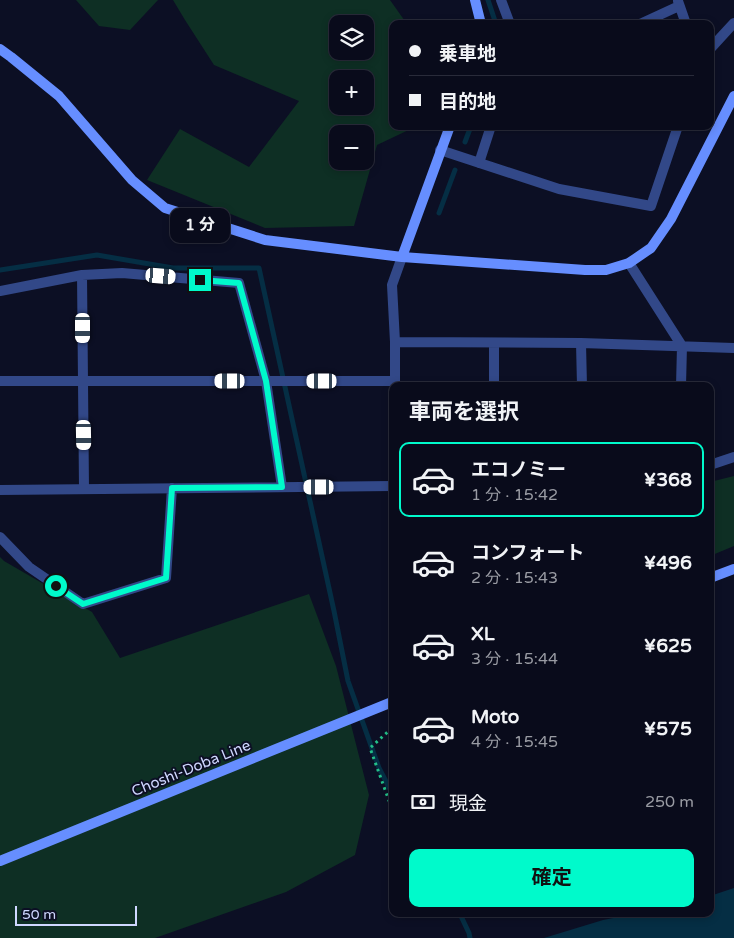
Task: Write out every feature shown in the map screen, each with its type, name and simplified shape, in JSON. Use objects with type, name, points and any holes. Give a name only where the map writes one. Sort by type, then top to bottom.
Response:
[{"type":"street","points":[[475,0],[480,20]]},
{"type":"street","points":[[501,0],[508,20]]},
{"type":"street","points":[[647,20],[678,3],[684,20]]},
{"type":"street","points":[[714,44],[734,23]]},
{"type":"street","points":[[0,49],[59,96],[132,180],[165,208],[266,240],[402,257],[585,270],[606,270],[629,263],[651,248],[671,219],[734,96]]},
{"type":"street","points":[[395,382],[392,285],[448,130]]},
{"type":"street","points":[[479,163],[490,130]]},
{"type":"street","points":[[440,150],[559,189],[651,206],[677,130]]},
{"type":"street","points":[[629,263],[682,346],[681,382]]},
{"type":"street","points":[[0,291],[82,275],[122,273],[239,283],[266,381],[282,487]]},
{"type":"street","points":[[82,275],[84,489]]},
{"type":"street","points":[[395,342],[734,348]]},
{"type":"street","points":[[494,343],[494,382]]},
{"type":"street","points":[[581,344],[582,382]]},
{"type":"street","points":[[0,381],[266,381],[389,384]]},
{"type":"street","points":[[714,464],[734,457]]},
{"type":"street","points":[[0,490],[389,486]]},
{"type":"street","points":[[0,537],[29,567],[83,604],[166,578],[172,488]]},
{"type":"street","points":[[714,576],[734,569]]},
{"type":"street","name":"Choshi-Doba Line","points":[[0,861],[389,703]]},
{"type":"path","points":[[389,731],[370,748],[389,801]]},
{"type":"green space","points":[[76,0],[158,0],[130,30],[99,26]]},
{"type":"green space","points":[[173,0],[390,0],[404,20],[389,20],[389,130],[409,130],[377,145],[374,156],[374,125],[329,125],[329,170],[370,170],[354,226],[265,228],[147,180],[180,129],[249,167],[299,101],[214,65]]},
{"type":"green space","points":[[734,476],[734,546],[714,554],[714,481]]},
{"type":"green space","points":[[0,557],[92,612],[120,658],[309,594],[336,666],[369,795],[355,855],[286,892],[155,938],[0,938]]},
{"type":"water","points":[[734,888],[734,938],[544,938],[618,917],[714,917],[714,895]]},
{"type":"waterway","points":[[488,0],[495,20]]},
{"type":"waterway","points":[[465,142],[470,130]]},
{"type":"waterway","points":[[439,213],[455,170]]},
{"type":"waterway","points":[[0,270],[97,255],[173,268],[259,268],[348,681],[379,768],[389,787]]},
{"type":"waterway","points":[[461,917],[470,938]]},
{"type":"route","points":[[56,586],[83,604],[166,578],[172,488],[282,487],[266,381],[239,283],[200,280]]}]
